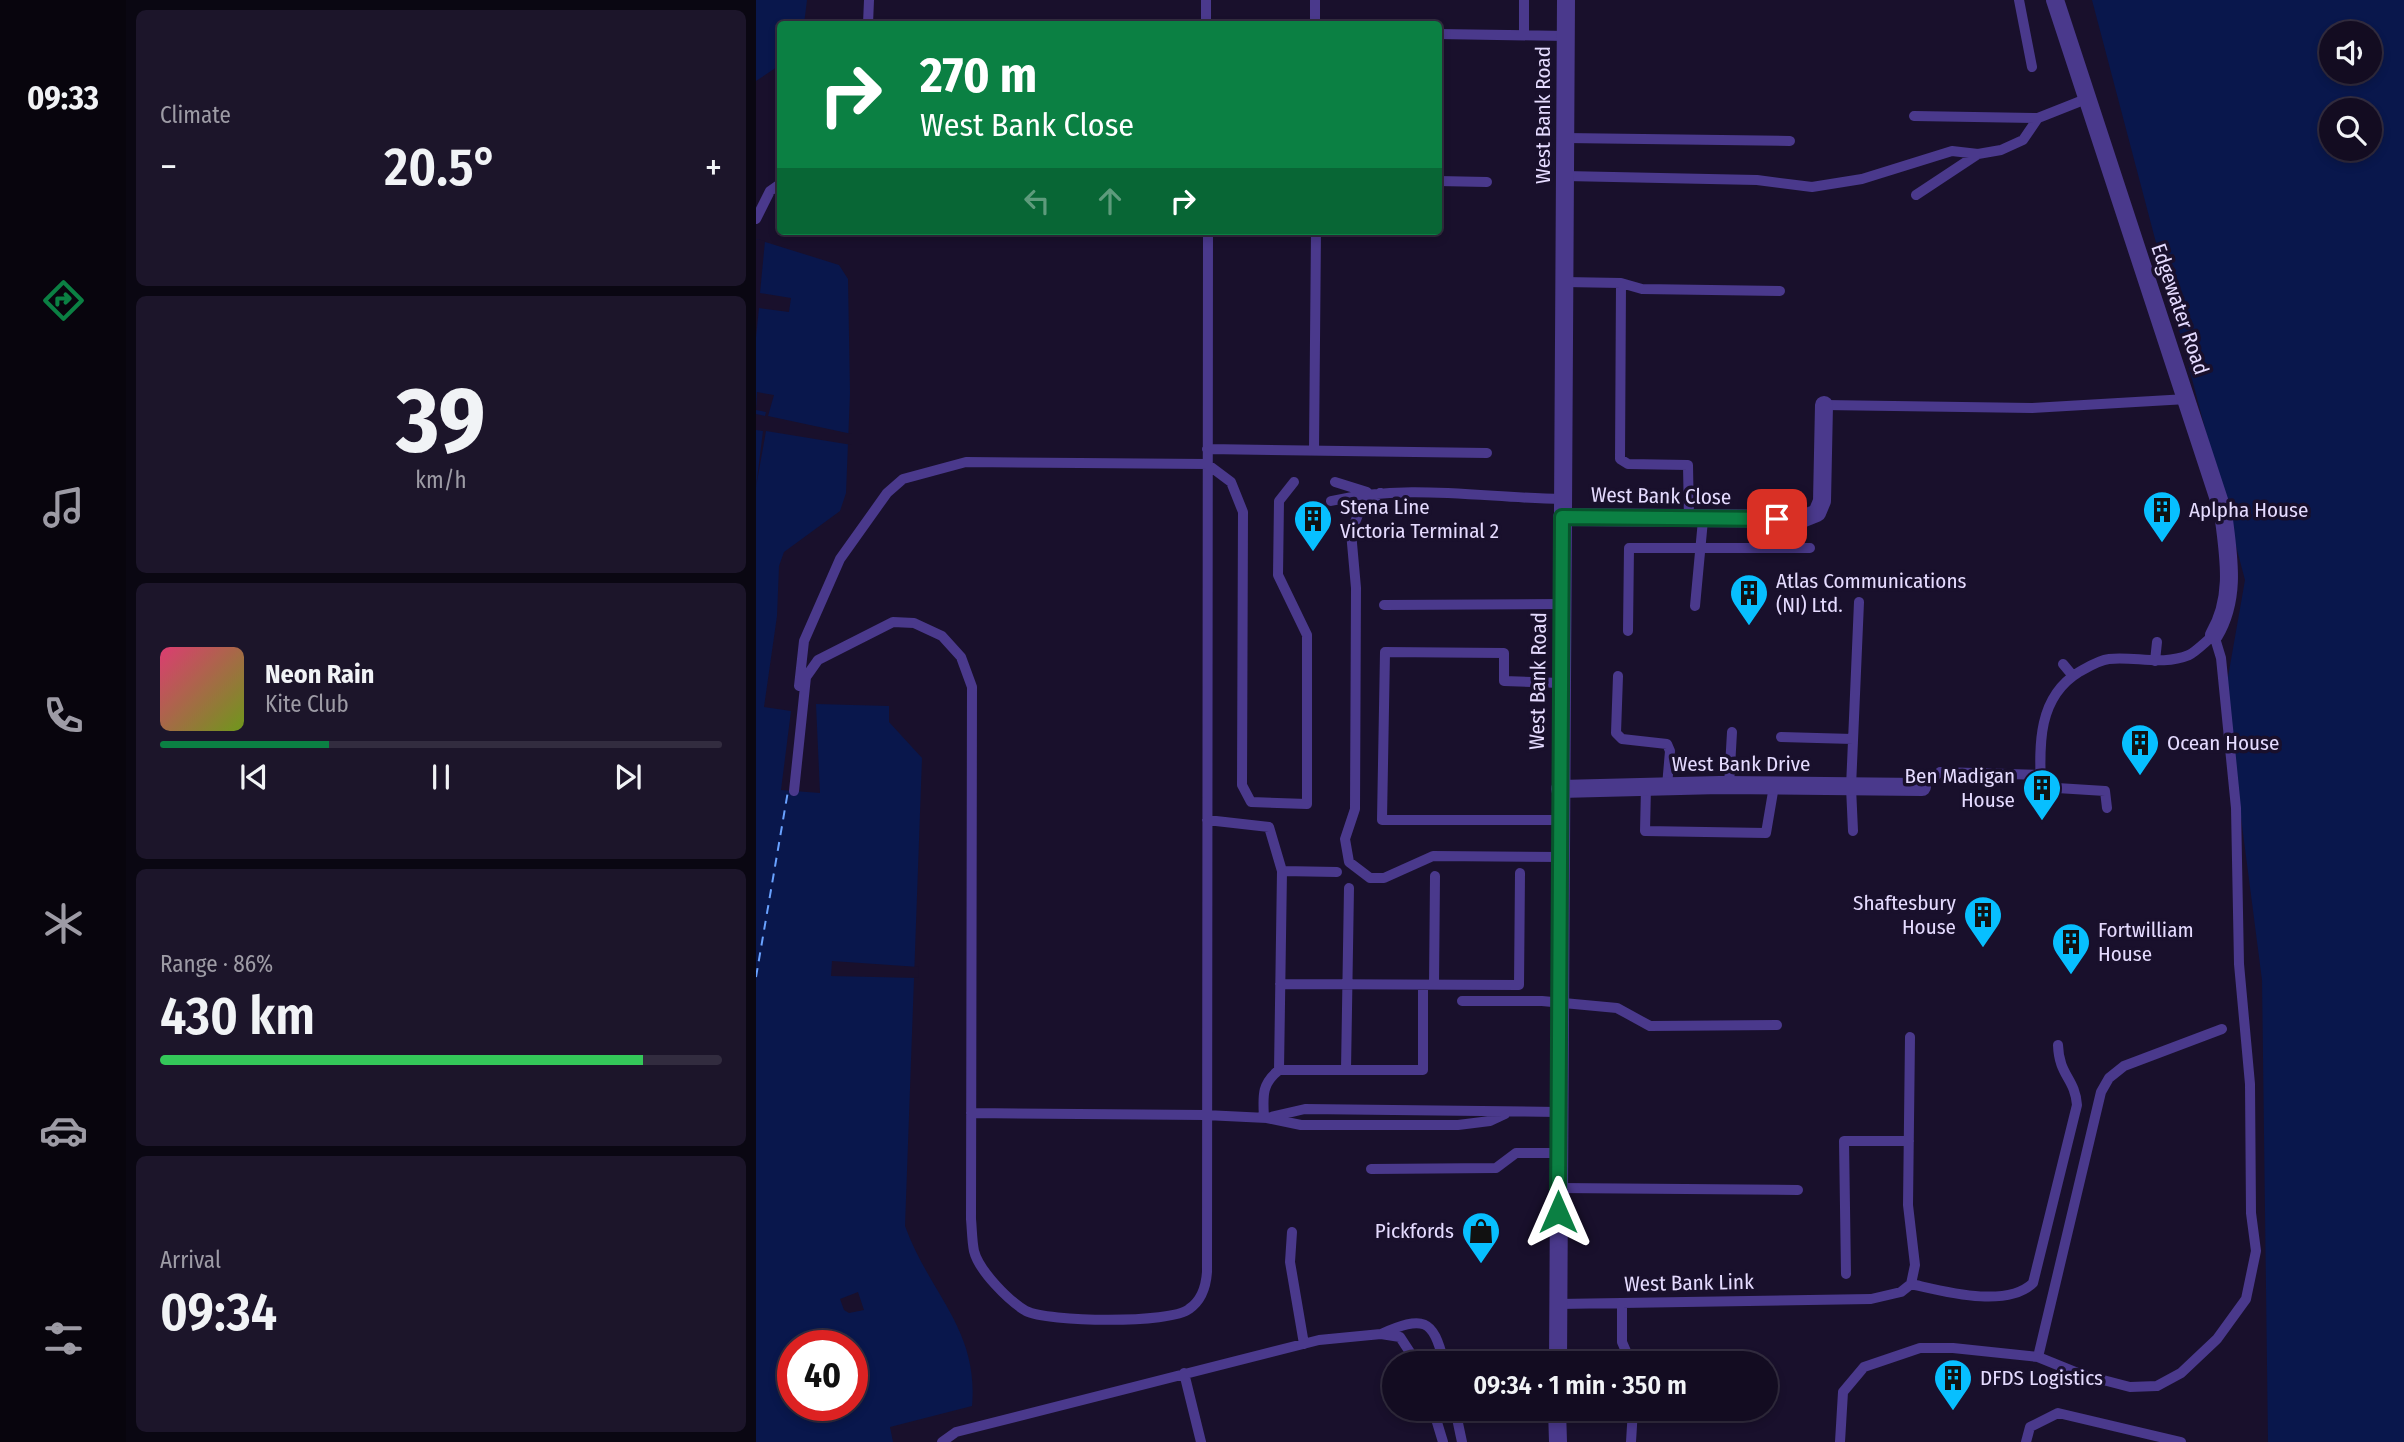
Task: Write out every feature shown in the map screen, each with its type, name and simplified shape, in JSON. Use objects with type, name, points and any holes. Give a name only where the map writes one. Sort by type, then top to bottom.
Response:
[{"type":"street","name":"West Bank Road","points":[[1558,1351],[1566,0]]},
{"type":"street","name":"Edgewater Road","points":[[2054,0],[2223,512],[2231,575],[2224,619],[2214,635]]},
{"type":"street","name":"West Bank Close","points":[[1562,508],[1696,520],[1802,519],[1817,513],[1822,500],[1824,405]]},
{"type":"street","name":"West Bank Drive","points":[[1560,789],[1730,785],[1922,787]]},
{"type":"street","points":[[1557,1421],[1558,1442]]},
{"type":"lane","points":[[868,21],[869,0]]},
{"type":"lane","points":[[1206,0],[1206,21]]},
{"type":"lane","points":[[1315,0],[1315,21]]},
{"type":"lane","points":[[1524,0],[1524,34]]},
{"type":"lane","points":[[2019,0],[2032,67]]},
{"type":"lane","points":[[1442,34],[1566,36]]},
{"type":"lane","points":[[1914,116],[2038,118],[2086,99]]},
{"type":"lane","points":[[1565,176],[1758,180],[1812,187],[1862,179],[1952,151],[1978,154],[2001,150],[2023,140],[2038,118]]},
{"type":"lane","points":[[1565,138],[1790,141]]},
{"type":"lane","points":[[1916,195],[1978,154]]},
{"type":"lane","points":[[1442,181],[1487,182]]},
{"type":"lane","points":[[757,216],[770,191],[777,186]]},
{"type":"lane","points":[[1208,235],[1207,449],[1207,464],[1207,820],[1205,1115],[1206,1283],[1199,1299],[1188,1310],[1167,1319],[1063,1318],[1028,1312],[1002,1293],[975,1253],[971,1219],[972,687],[961,657],[942,636],[914,623],[894,622],[818,660],[806,677],[791,791],[804,641],[840,559],[887,493],[903,479],[966,462],[1207,464],[1231,482],[1243,512],[1242,785],[1251,802],[1307,804],[1307,635],[1278,575],[1279,502],[1294,482]]},
{"type":"lane","points":[[1314,450],[1316,235]]},
{"type":"lane","points":[[1564,282],[1620,284],[1642,289],[1780,291]]},
{"type":"lane","points":[[1620,284],[1620,458],[1628,464],[1688,465],[1702,547],[1696,572],[1695,606]]},
{"type":"lane","points":[[1824,405],[2032,408],[2187,399]]},
{"type":"lane","points":[[1207,449],[1486,453]]},
{"type":"lane","points":[[1335,482],[1367,492],[1380,493],[1502,494],[1562,508]]},
{"type":"lane","points":[[1331,501],[1367,492]]},
{"type":"lane","points":[[1380,493],[1360,510],[1351,532],[1356,588],[1355,809],[1345,839],[1349,862],[1370,878],[1384,878],[1433,856],[1560,857]]},
{"type":"lane","points":[[1279,502],[1292,500]]},
{"type":"lane","points":[[1628,631],[1629,548],[1810,548]]},
{"type":"lane","points":[[1853,831],[1850,787],[1858,602]]},
{"type":"lane","points":[[1384,605],[1562,604]]},
{"type":"lane","points":[[1840,1442],[1843,1392],[1864,1367],[1920,1348],[1953,1348],[2038,1357],[2080,1374],[2130,1387],[2157,1386],[2181,1373],[2217,1339],[2246,1299],[2256,1251],[2250,1213],[2250,1084],[2239,964],[2236,808],[2221,658],[2214,635],[2189,655],[2155,662],[2108,659],[2073,676],[2054,696],[2045,713],[2040,734],[2041,787],[2105,791],[2107,808]]},
{"type":"lane","points":[[2155,662],[2157,642]]},
{"type":"lane","points":[[1560,820],[1382,820],[1385,652],[1504,653],[1504,681],[1561,683]]},
{"type":"lane","points":[[2063,664],[2073,676]]},
{"type":"lane","points":[[1618,676],[1616,733],[1622,739],[1667,744],[1670,751],[1667,786]]},
{"type":"lane","points":[[1730,785],[1732,732]]},
{"type":"lane","points":[[1781,737],[1853,739]]},
{"type":"lane","points":[[1922,787],[1940,772],[2040,775]]},
{"type":"lane","points":[[1646,787],[1645,831],[1766,833],[1774,786]]},
{"type":"lane","points":[[1207,820],[1269,828],[1282,871],[1279,1070]]},
{"type":"lane","points":[[1282,871],[1338,872]]},
{"type":"lane","points":[[1280,984],[1519,985],[1520,873]]},
{"type":"lane","points":[[1265,1118],[1263,1090],[1269,1078],[1279,1070],[1423,1070],[1435,876]]},
{"type":"lane","points":[[1346,1070],[1349,888]]},
{"type":"lane","points":[[1462,1001],[1542,1001],[1617,1009],[1650,1026],[1777,1025]]},
{"type":"lane","points":[[2038,1357],[2101,1092],[2109,1078],[2124,1066],[2222,1028]]},
{"type":"lane","points":[[1910,1037],[1908,1205],[1915,1265],[1911,1284],[1961,1295],[2001,1296],[2025,1290],[2033,1283],[2077,1105],[2076,1092],[2058,1063],[2058,1045]]},
{"type":"lane","points":[[1265,1118],[1305,1110],[1489,1110],[1505,1114],[1558,1112]]},
{"type":"lane","points":[[971,1113],[1205,1115],[1265,1118],[1301,1125],[1458,1125],[1490,1121],[1505,1114]]},
{"type":"lane","points":[[1846,1274],[1844,1141],[1909,1141]]},
{"type":"lane","points":[[1371,1169],[1496,1168],[1516,1153],[1558,1153]]},
{"type":"lane","points":[[1558,1188],[1798,1190]]},
{"type":"lane","points":[[1292,1232],[1290,1262],[1304,1343]]},
{"type":"lane","name":"West Bank Link","points":[[1558,1304],[1871,1299],[1901,1292],[1911,1284]]},
{"type":"lane","points":[[1622,1303],[1622,1342],[1625,1351]]},
{"type":"lane","points":[[1381,1334],[1409,1322],[1428,1325],[1437,1335],[1441,1351]]},
{"type":"lane","points":[[942,1442],[956,1432],[1304,1343],[1381,1334],[1400,1337],[1409,1351]]},
{"type":"lane","points":[[1184,1373],[1201,1442]]},
{"type":"lane","points":[[2026,1442],[2030,1427],[2058,1413],[2181,1442]]},
{"type":"lane","points":[[1437,1421],[1443,1442]]},
{"type":"lane","points":[[1458,1421],[1462,1442]]},
{"type":"lane","points":[[1631,1442],[1632,1421]]},
{"type":"shaded area","points":[[756,0],[807,0],[804,21],[777,21],[777,67],[756,81]]},
{"type":"shaded area","points":[[2092,0],[2404,0],[2404,1442],[2268,1442],[2262,980],[2225,694],[2245,580]]},
{"type":"shaded area","points":[[756,239],[839,265],[848,279],[850,393],[846,493],[840,511],[784,552],[779,566],[777,616],[764,707],[791,711],[781,790],[820,793],[816,704],[889,706],[889,722],[922,758],[905,1226],[960,1333],[968,1355],[972,1379],[972,1406],[890,1427],[893,1442],[756,1442]]},
{"type":"pier","points":[[756,239],[765,241],[760,293],[791,298],[789,312],[759,308],[756,337]]},
{"type":"pier","points":[[757,392],[774,395],[768,416],[852,434],[852,445],[766,431],[756,487],[763,431],[756,430],[756,414],[765,416],[766,412],[756,410]]},
{"type":"pier","points":[[832,961],[919,967],[918,978],[831,976]]},
{"type":"pier","points":[[858,1292],[864,1310],[849,1313],[844,1310],[840,1299]]},
{"type":"ferry route","points":[[756,977],[788,791]]},
{"type":"place","name":"Aplpha House","points":[[2162,544]]},
{"type":"place","name":"Stena Line Victoria Terminal 2","points":[[1313,553]]},
{"type":"place","name":"Atlas Communications (NI) Ltd.","points":[[1749,627]]},
{"type":"place","name":"Ocean House","points":[[2140,777]]},
{"type":"place","name":"Ben Madigan House","points":[[2042,822]]},
{"type":"place","name":"Shaftesbury House","points":[[1983,949]]},
{"type":"place","name":"Fortwilliam House","points":[[2071,976]]},
{"type":"place","name":"Pickfords","points":[[1481,1265]]},
{"type":"place","name":"DFDS Logistics","points":[[1953,1412]]},
{"type":"route","points":[[1558,1212],[1562,517],[1777,519]]}]
